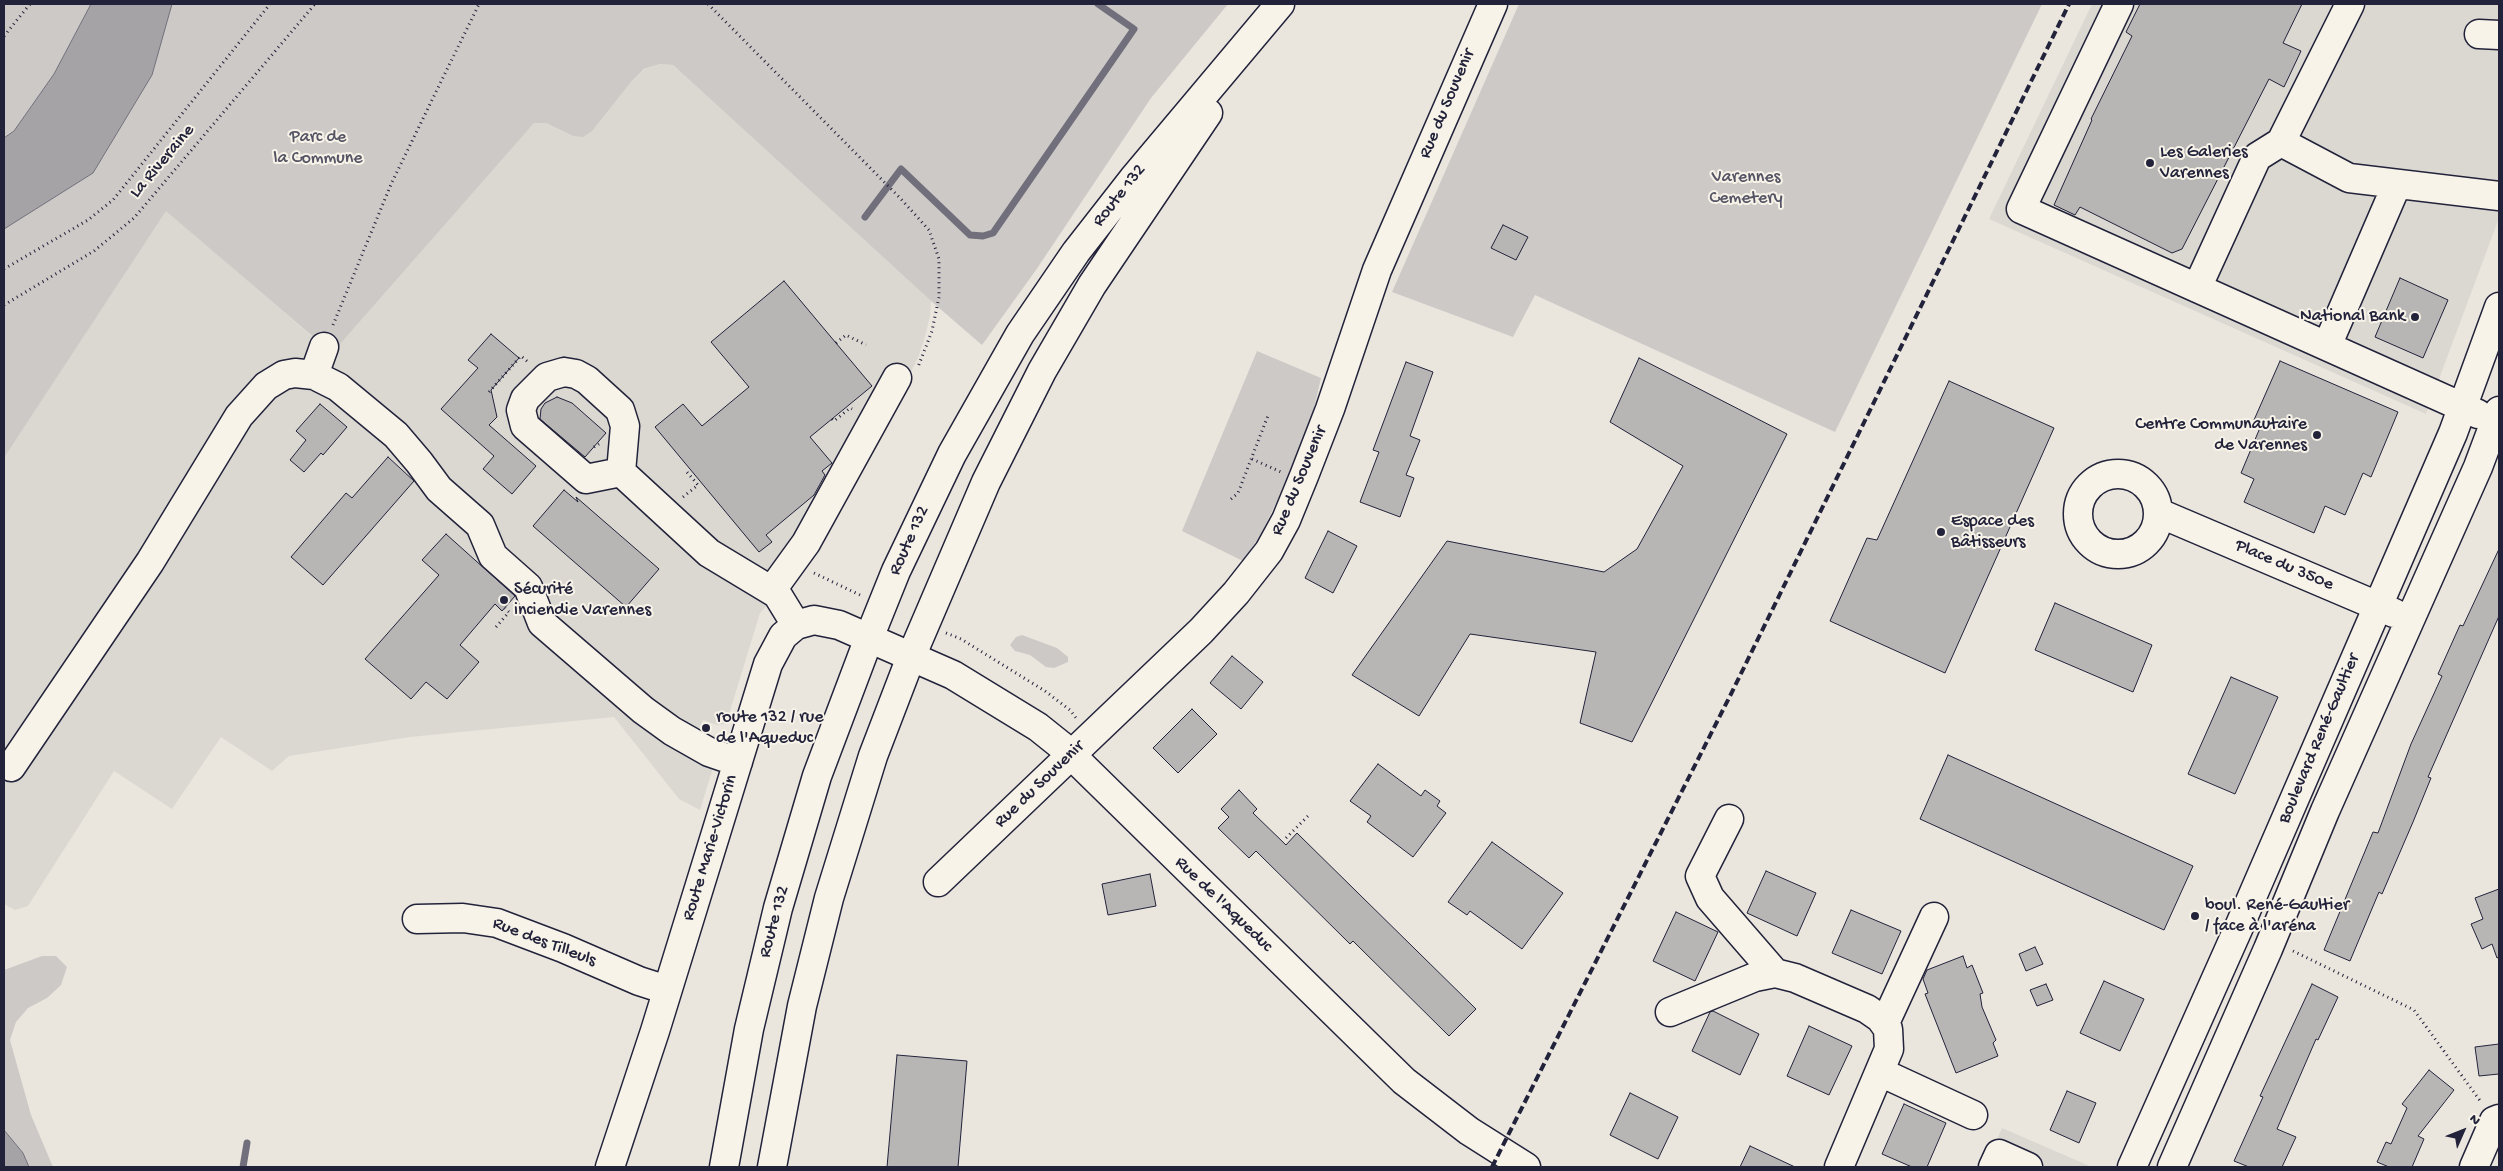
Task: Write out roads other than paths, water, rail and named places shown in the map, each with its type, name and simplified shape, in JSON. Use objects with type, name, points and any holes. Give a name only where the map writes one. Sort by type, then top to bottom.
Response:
[{"type":"main road","name":"Route 132","points":[[724,1167],[749,1029],[778,908],[817,776],[896,571],[952,454],[990,383],[1028,320],[1076,252],[1132,179],[1282,4]]},
{"type":"main road","name":"Route 132","points":[[772,1167],[802,1006],[829,898],[874,756],[911,657],[986,482],[1054,349],[1131,226],[1282,4]]},
{"type":"main road","name":"Rue du Souvenir","points":[[938,882],[1201,631],[1245,582],[1278,535],[1330,409],[1377,270],[1492,4]]},
{"type":"main road","points":[[2119,4],[2021,209],[2462,407],[2497,416]]},
{"type":"main road","points":[[2196,288],[2257,157],[2281,142],[2350,4]]},
{"type":"main road","points":[[2281,142],[2349,178],[2499,196]]},
{"type":"main road","points":[[2327,346],[2397,184]]},
{"type":"main road","name":"Boulevard René-Gaultier","points":[[2132,1167],[2378,606],[2462,407],[2499,307]]},
{"type":"main road","points":[[314,375],[324,347]]},
{"type":"main road","points":[[11,767],[150,562],[239,416],[266,386],[284,375],[295,373],[314,375],[338,386],[389,429],[419,462],[439,489],[480,525],[493,556],[528,587],[542,623],[643,710],[672,731],[709,752],[738,762]]},
{"type":"main road","points":[[772,590],[806,543],[907,375]]},
{"type":"main road","name":"Boulevard René-Gaultier","points":[[2172,1167],[2272,941],[2325,811],[2478,467],[2497,416]]},
{"type":"main road","points":[[621,472],[709,553],[744,576],[772,590],[781,598],[796,625],[808,620],[827,621],[911,657]]},
{"type":"main road","name":"Place du 350e","points":[[2159,513],[2409,619]]},
{"type":"main road","name":"Route Marie-Victorin","points":[[610,1167],[768,664],[779,641],[796,625]]},
{"type":"main road","name":"Rue de l'Aqueduc","points":[[911,657],[953,675],[992,697],[1038,727],[1071,755],[1404,1081],[1469,1131],[1526,1167]]},
{"type":"main road","points":[[2295,798],[2325,811]]},
{"type":"main road","points":[[1729,818],[1700,876],[1710,898],[1775,973]]},
{"type":"main road","points":[[1885,1023],[1934,917]]},
{"type":"main road","name":"Rue des Tilleuls","points":[[417,919],[463,918],[497,923],[639,981],[667,990]]},
{"type":"main road","points":[[1670,1012],[1755,977],[1775,973],[1795,978],[1867,1009],[1885,1023],[1890,1042],[1880,1072],[1839,1167]]},
{"type":"main road","points":[[1880,1072],[1973,1115]]},
{"type":"main road","points":[[2474,1167],[2497,1120]]},
{"type":"main road","points":[[1993,1167],[1999,1154],[2028,1167]]},
{"type":"waterway","points":[[865,217],[901,169],[970,235],[983,236],[993,233],[1134,29],[1098,4]]},
{"type":"waterway","points":[[243,1167],[247,1143]]},
{"type":"railway","points":[[1492,1167],[1731,694],[2069,4]]},
{"type":"place","name":"Les Galeries Varennes","points":[[2150,163]]},
{"type":"place","name":"National Bank","points":[[2415,317]]},
{"type":"place","name":"Centre Communautaire de Varennes","points":[[2317,435]]},
{"type":"place","name":"Espace des Bâtisseurs","points":[[1941,532]]},
{"type":"place","name":"Sécurité inciendie Varennes","points":[[504,600]]},
{"type":"place","name":"route 132 / rue de l'Aqueduc","points":[[706,728]]},
{"type":"place","name":"boul. René-Gaultier / face à l'aréna","points":[[2195,916]]},
{"type":"park label","name":"Parc de la Commune","points":[[318,148]]},
{"type":"park label","name":"Varennes Cemetery","points":[[1746,188]]}]
